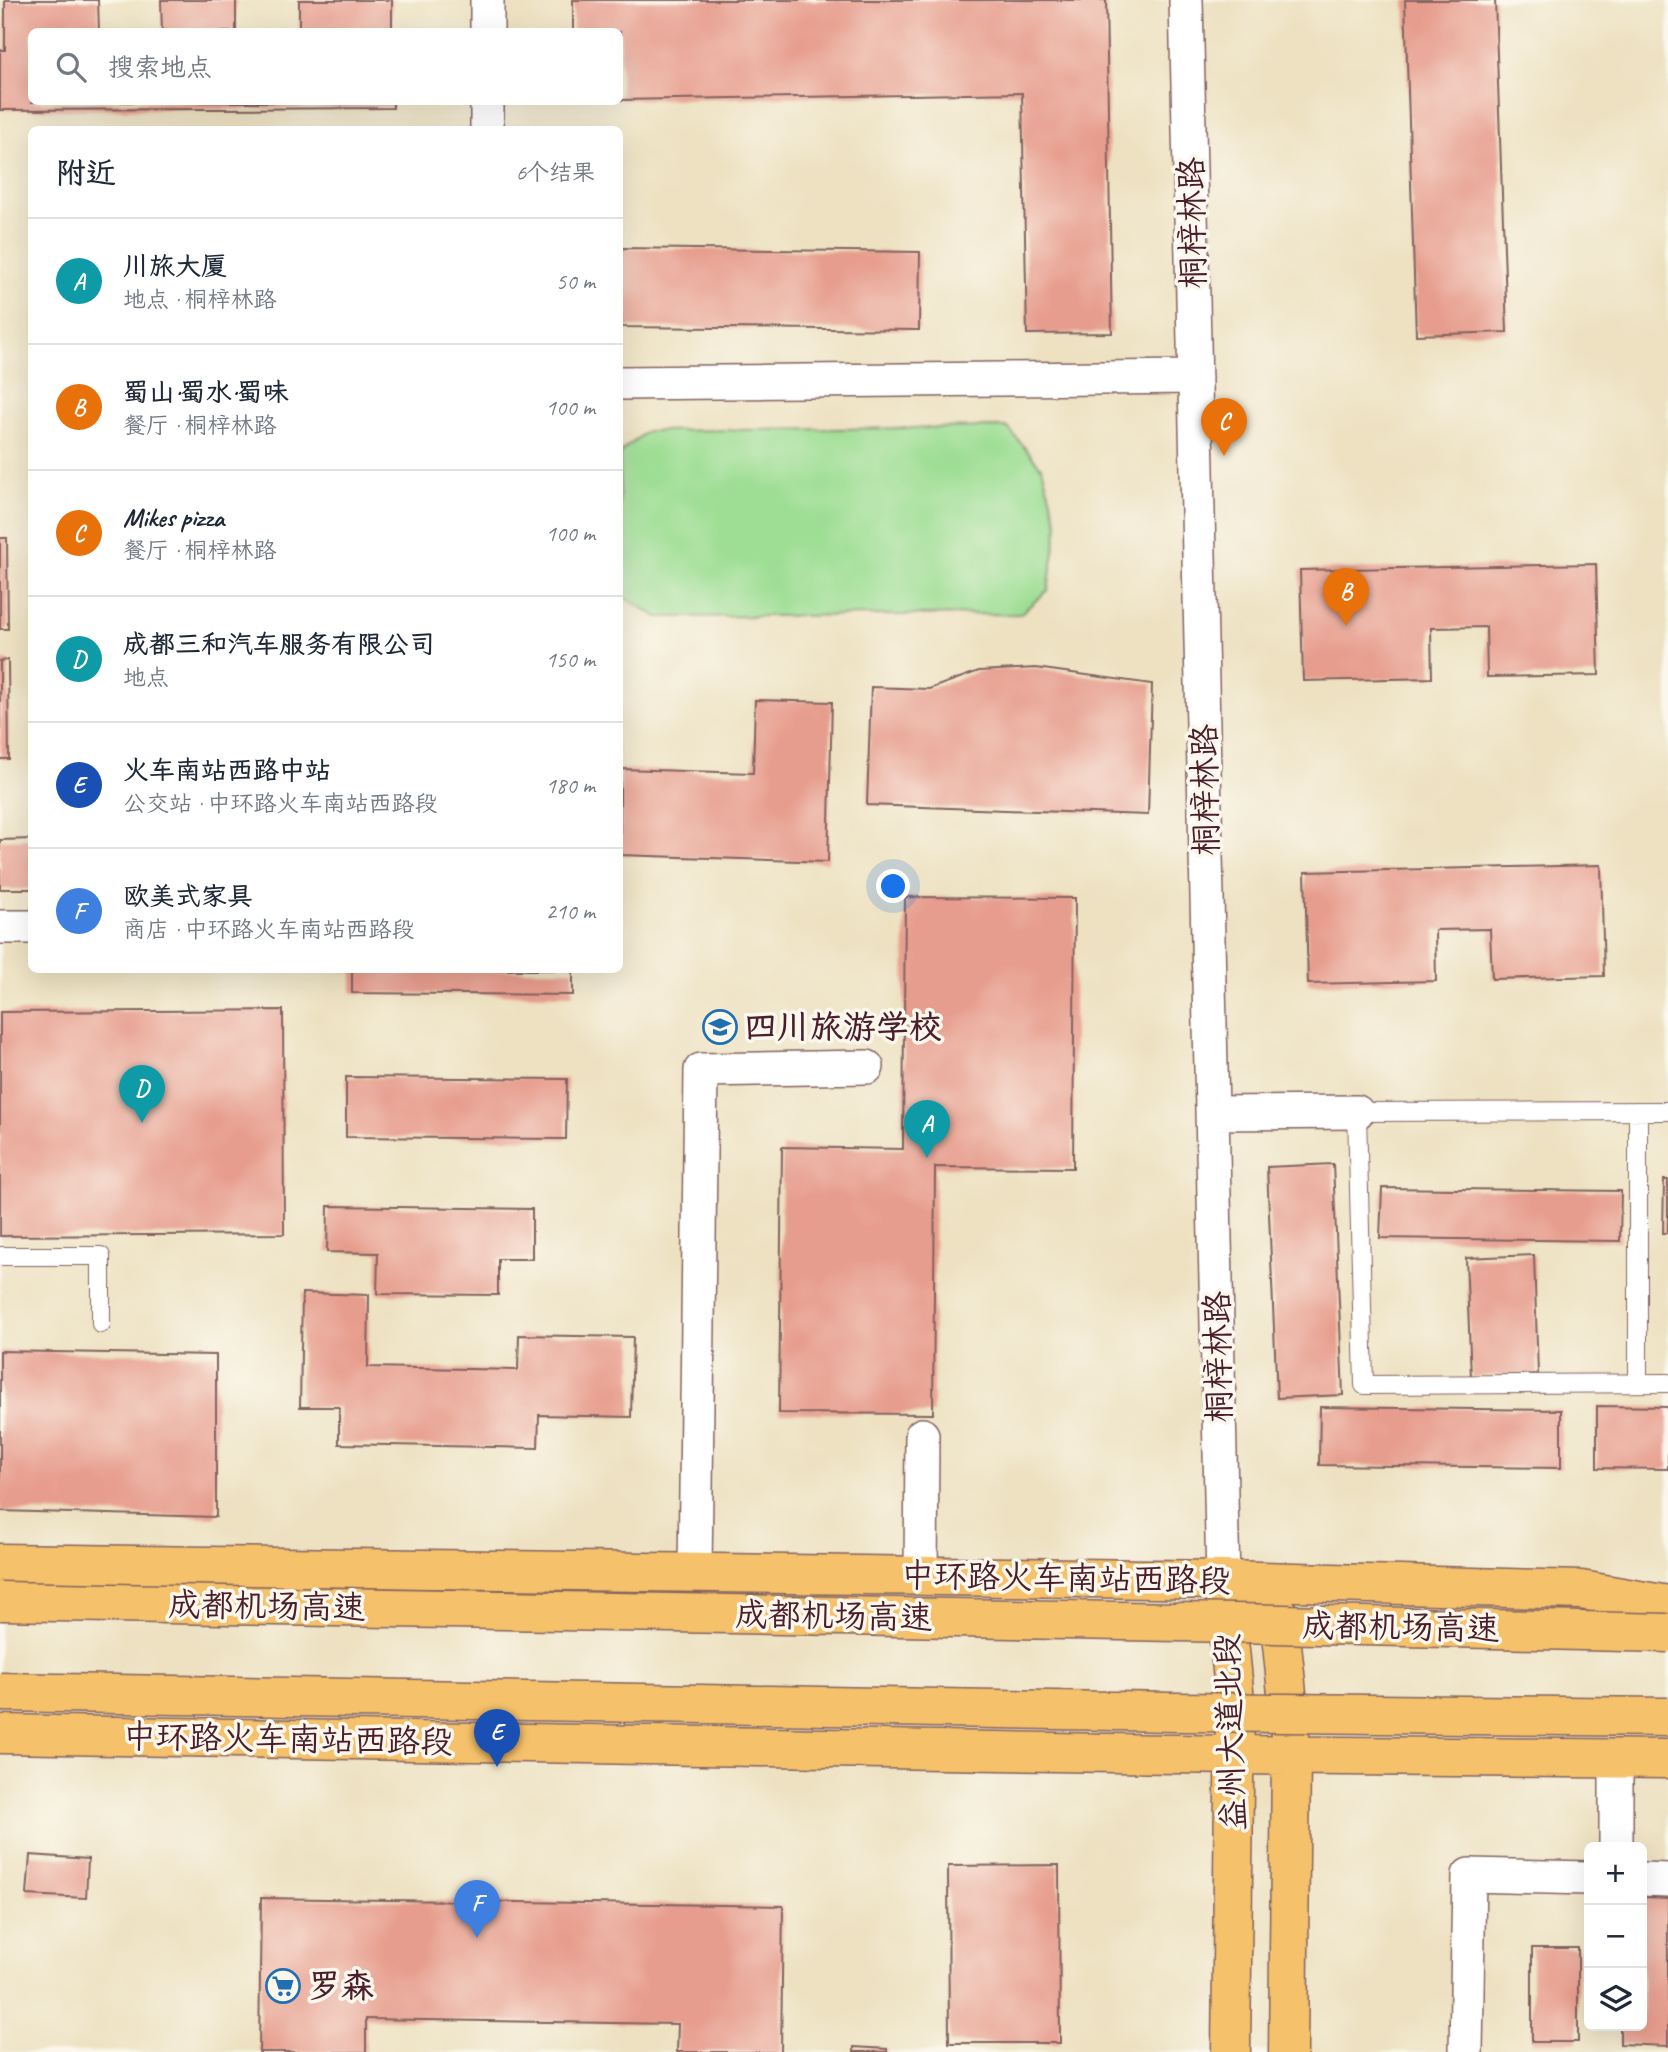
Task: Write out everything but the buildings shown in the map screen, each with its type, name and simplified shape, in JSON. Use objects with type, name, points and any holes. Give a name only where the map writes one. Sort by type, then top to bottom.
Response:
[{"type":"main road","name":"中环路火车南站西路段","points":[[0,1563],[1223,1580],[1581,1590],[1668,1605]]},
{"type":"main road","name":"益州大道北段","points":[[1223,1580],[1235,1701],[1231,2052]]},
{"type":"main road","name":"益州大道北段","points":[[1223,1580],[1279,1615],[1291,1755],[1288,2052]]},
{"type":"main road","name":"成都机场高速","points":[[0,1601],[1221,1622],[1668,1633]]},
{"type":"main road","points":[[0,1692],[1176,1712],[1668,1717]]},
{"type":"main road","name":"中环路火车南站西路段","points":[[0,1734],[1235,1755],[1668,1759]]},
{"type":"street","points":[[487,0],[487,28]]},
{"type":"street","name":"桐梓林路","points":[[1186,0],[1223,1580]]},
{"type":"street","points":[[487,105],[487,126]]},
{"type":"street","points":[[623,383],[1195,377]]},
{"type":"street","points":[[0,927],[28,927]]},
{"type":"street","points":[[695,1573],[701,1070],[867,1067]]},
{"type":"street","points":[[1212,1113],[1357,1112]]},
{"type":"street","points":[[921,1576],[922,1435]]},
{"type":"street","points":[[1616,1759],[1616,1842]]},
{"type":"street","points":[[1466,2052],[1469,1875],[1584,1878]]},
{"type":"street","points":[[1647,1879],[1668,1880]]},
{"type":"lane","points":[[1638,1111],[1638,1383]]},
{"type":"lane","points":[[1668,1111],[1357,1112],[1364,1385],[1668,1383]]},
{"type":"lane","points":[[0,1256],[101,1256],[101,1324]]},
{"type":"green space","points":[[1007,427],[1042,468],[1058,525],[1048,590],[1020,614],[658,617],[623,597],[623,450],[647,431]]},
{"type":"place","name":"Mikes pizza","points":[[1224,456]]},
{"type":"place","name":"蜀山·蜀水·蜀味","points":[[1346,626]]},
{"type":"place","name":"四川旅游学校","points":[[720,1027]]},
{"type":"place","name":"成都三和汽车服务有限公司","points":[[142,1123]]},
{"type":"place","name":"川旅大厦","points":[[927,1158]]},
{"type":"place","name":"火车南站西路中站","points":[[497,1767]]},
{"type":"place","name":"欧美式家具","points":[[477,1938]]},
{"type":"place","name":"罗森","points":[[283,1986]]}]
